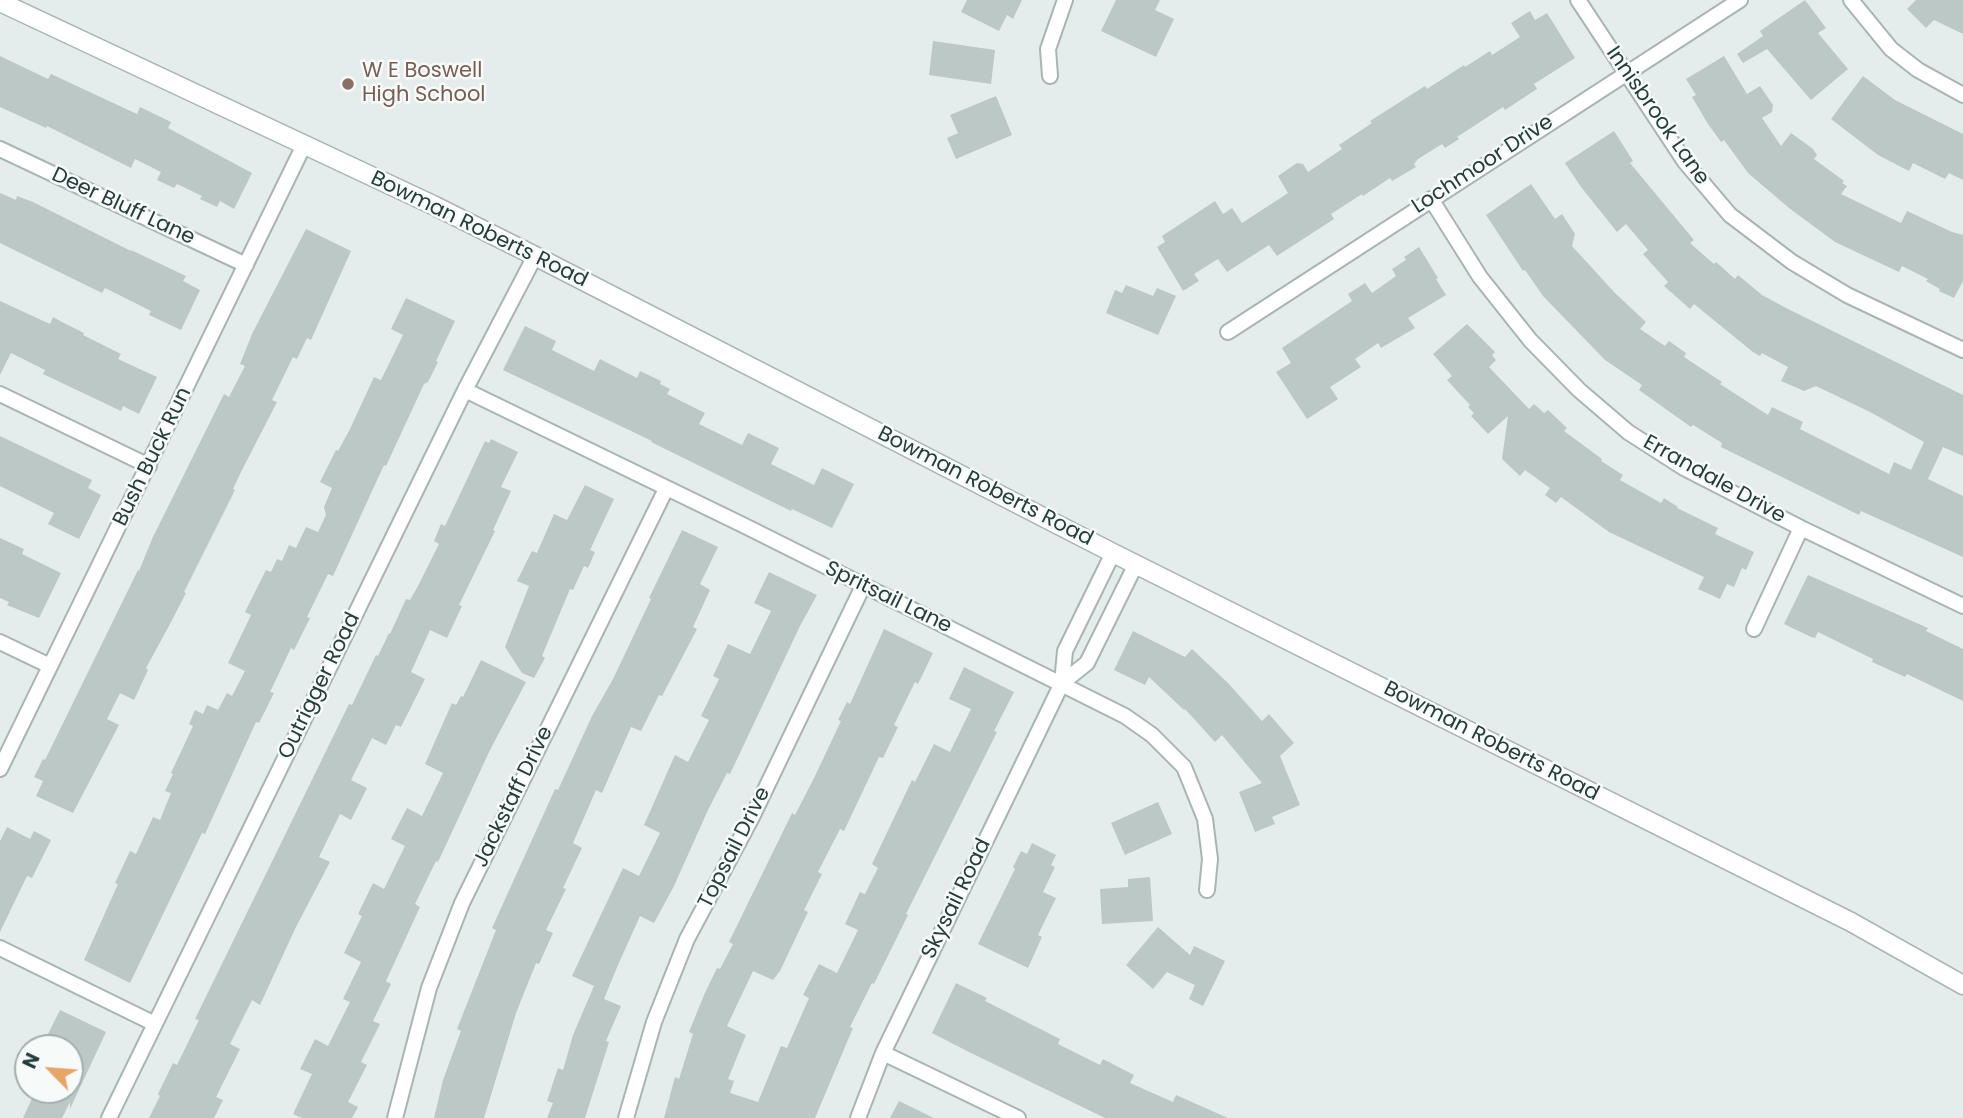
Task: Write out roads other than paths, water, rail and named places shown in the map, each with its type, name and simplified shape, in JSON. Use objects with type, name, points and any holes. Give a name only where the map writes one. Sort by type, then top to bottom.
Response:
[{"type":"street","points":[[1050,76],[1048,49],[1065,0]]},
{"type":"street","name":"Innisbrook Lane","points":[[1578,0],[1685,162],[1730,215],[1792,262],[1847,295],[1963,350]]},
{"type":"street","name":"Lochmoor Drive","points":[[1228,331],[1740,0]]},
{"type":"street","points":[[1851,0],[1891,49],[1918,70],[1963,95]]},
{"type":"street","name":"Bowman Roberts Road","points":[[0,2],[535,256],[1113,553],[1851,922],[1963,985]]},
{"type":"street","name":"Bush Buck Run","points":[[0,769],[304,145]]},
{"type":"street","name":"Deer Bluff Lane","points":[[0,149],[246,265]]},
{"type":"street","name":"Errandale Drive","points":[[1431,199],[1480,277],[1530,340],[1579,390],[1628,432],[1684,468],[1963,606]]},
{"type":"street","name":"Outrigger Road","points":[[109,1118],[465,390],[535,256]]},
{"type":"street","name":"Spritsail Lane","points":[[465,390],[1125,716],[1152,735],[1184,767],[1205,819],[1210,859],[1207,890]]},
{"type":"street","points":[[0,394],[149,466]]},
{"type":"street","name":"Jackstaff Drive","points":[[395,1118],[429,988],[461,903],[666,489]]},
{"type":"street","points":[[1754,629],[1801,528]]},
{"type":"street","name":"Skysail Road","points":[[858,1118],[883,1054],[1062,683],[1065,651],[1113,553]]},
{"type":"street","name":"Skysail Road","points":[[1062,683],[1087,663],[1136,564]]},
{"type":"street","name":"Topsail Drive","points":[[626,1118],[654,1023],[687,939],[752,817],[863,586]]},
{"type":"street","points":[[0,642],[50,666]]},
{"type":"street","points":[[0,948],[155,1024]]},
{"type":"street","points":[[883,1054],[1018,1118]]},
{"type":"place","name":"W E Boswell High School","points":[[348,84]]}]
